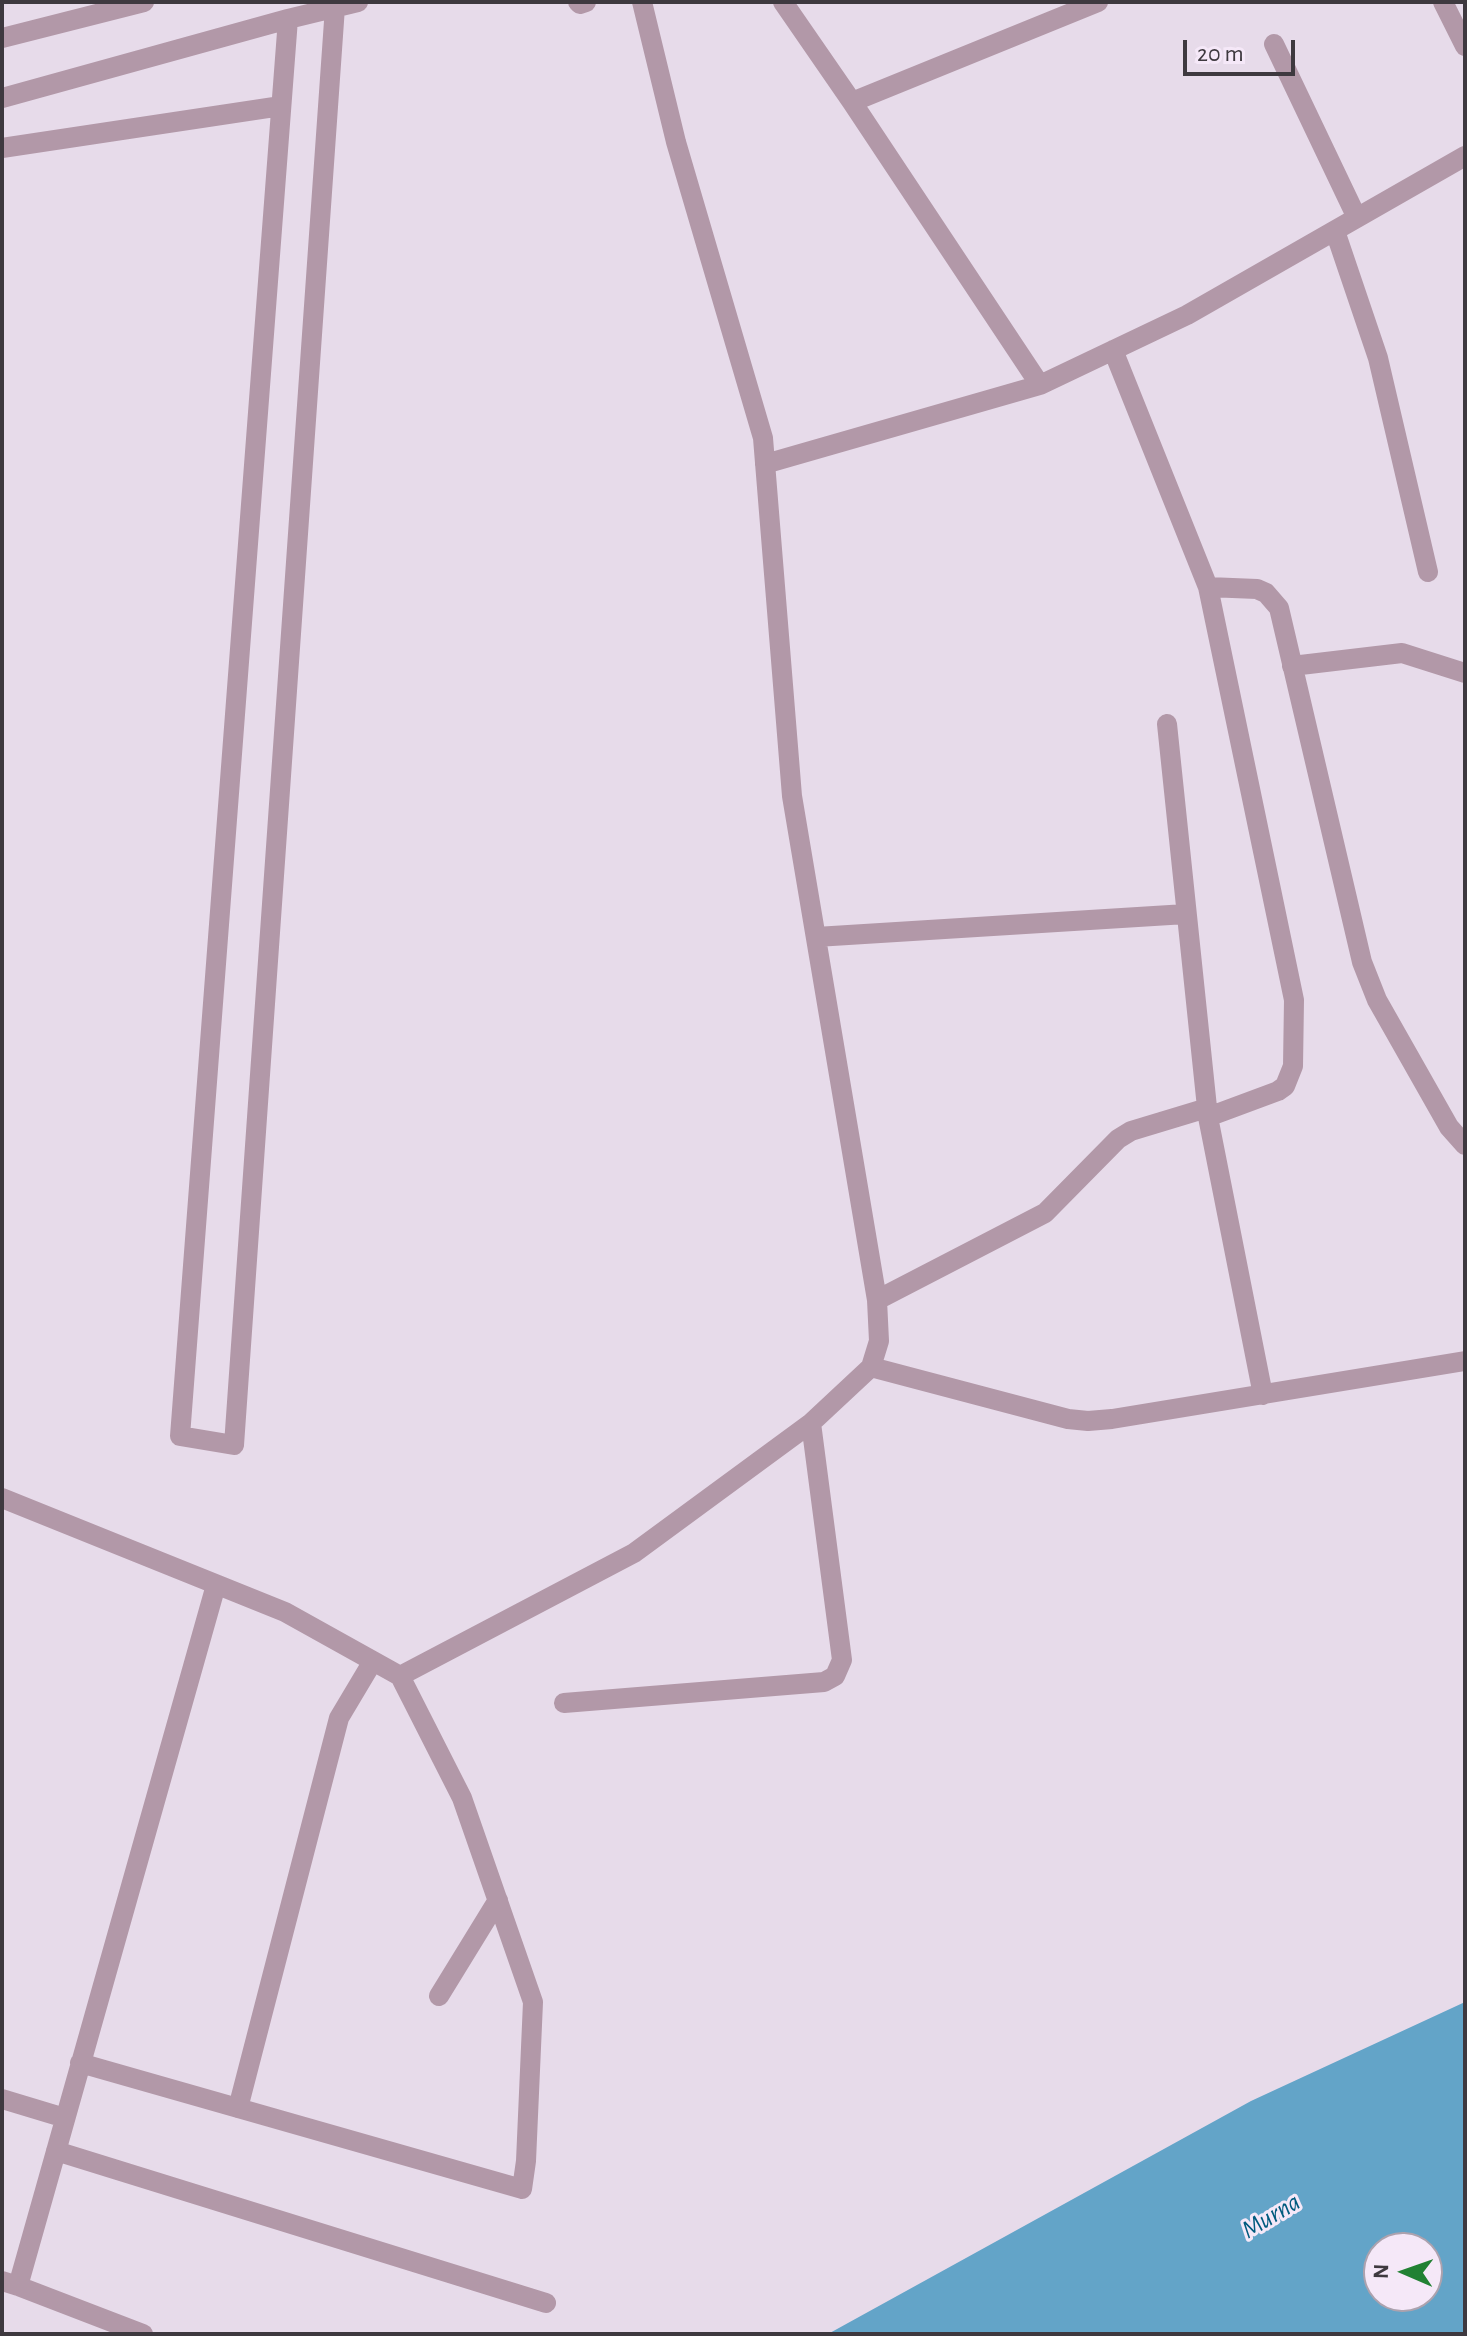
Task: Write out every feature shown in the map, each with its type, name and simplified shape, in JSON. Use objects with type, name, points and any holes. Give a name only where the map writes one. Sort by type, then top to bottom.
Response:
[{"type":"street","points":[[2,38],[144,2]]},
{"type":"street","points":[[2,98],[358,2]]},
{"type":"street","points":[[578,2],[586,2]]},
{"type":"street","points":[[400,1676],[634,1553],[811,1423],[871,1367],[879,1341],[877,1300],[790,774],[760,425],[676,142],[642,2]]},
{"type":"street","points":[[783,2],[1040,385]]},
{"type":"street","points":[[852,102],[1098,2]]},
{"type":"street","points":[[1443,2],[1465,46]]},
{"type":"street","points":[[288,19],[180,1436],[234,1445],[335,7]]},
{"type":"street","points":[[1274,44],[1357,218]]},
{"type":"street","points":[[2,148],[281,106]]},
{"type":"street","points":[[765,464],[1040,385],[1187,315],[1465,156]]},
{"type":"street","points":[[1335,231],[1378,358],[1428,572]]},
{"type":"street","points":[[877,1300],[1045,1213],[1118,1139],[1131,1131],[1278,1091],[1285,1086],[1293,1066],[1294,1019],[1290,980],[1208,587],[1113,350]]},
{"type":"street","points":[[1208,587],[1257,589],[1266,593],[1279,608],[1362,962],[1449,1127],[1465,1145]]},
{"type":"street","points":[[1292,666],[1390,652],[1417,656],[1465,673]]},
{"type":"street","points":[[1167,724],[1207,1112],[1263,1395]]},
{"type":"street","points":[[816,937],[1186,914]]},
{"type":"street","points":[[871,1367],[1068,1419],[1088,1421],[1465,1361]]},
{"type":"street","points":[[564,1703],[824,1682],[835,1676],[842,1660],[811,1423]]},
{"type":"street","points":[[2,1498],[285,1612],[400,1676],[462,1798],[533,2002],[522,2189],[80,2063]]},
{"type":"street","points":[[143,2334],[10,2284],[56,2151],[216,1585]]},
{"type":"street","points":[[238,2108],[339,1718],[373,1661]]},
{"type":"street","points":[[439,1996],[498,1900]]},
{"type":"street","points":[[2,2099],[65,2118]]},
{"type":"street","points":[[56,2151],[546,2303]]},
{"type":"water","name":"Murna","points":[[1465,2002],[1465,2334],[828,2334],[1251,2101]]}]
